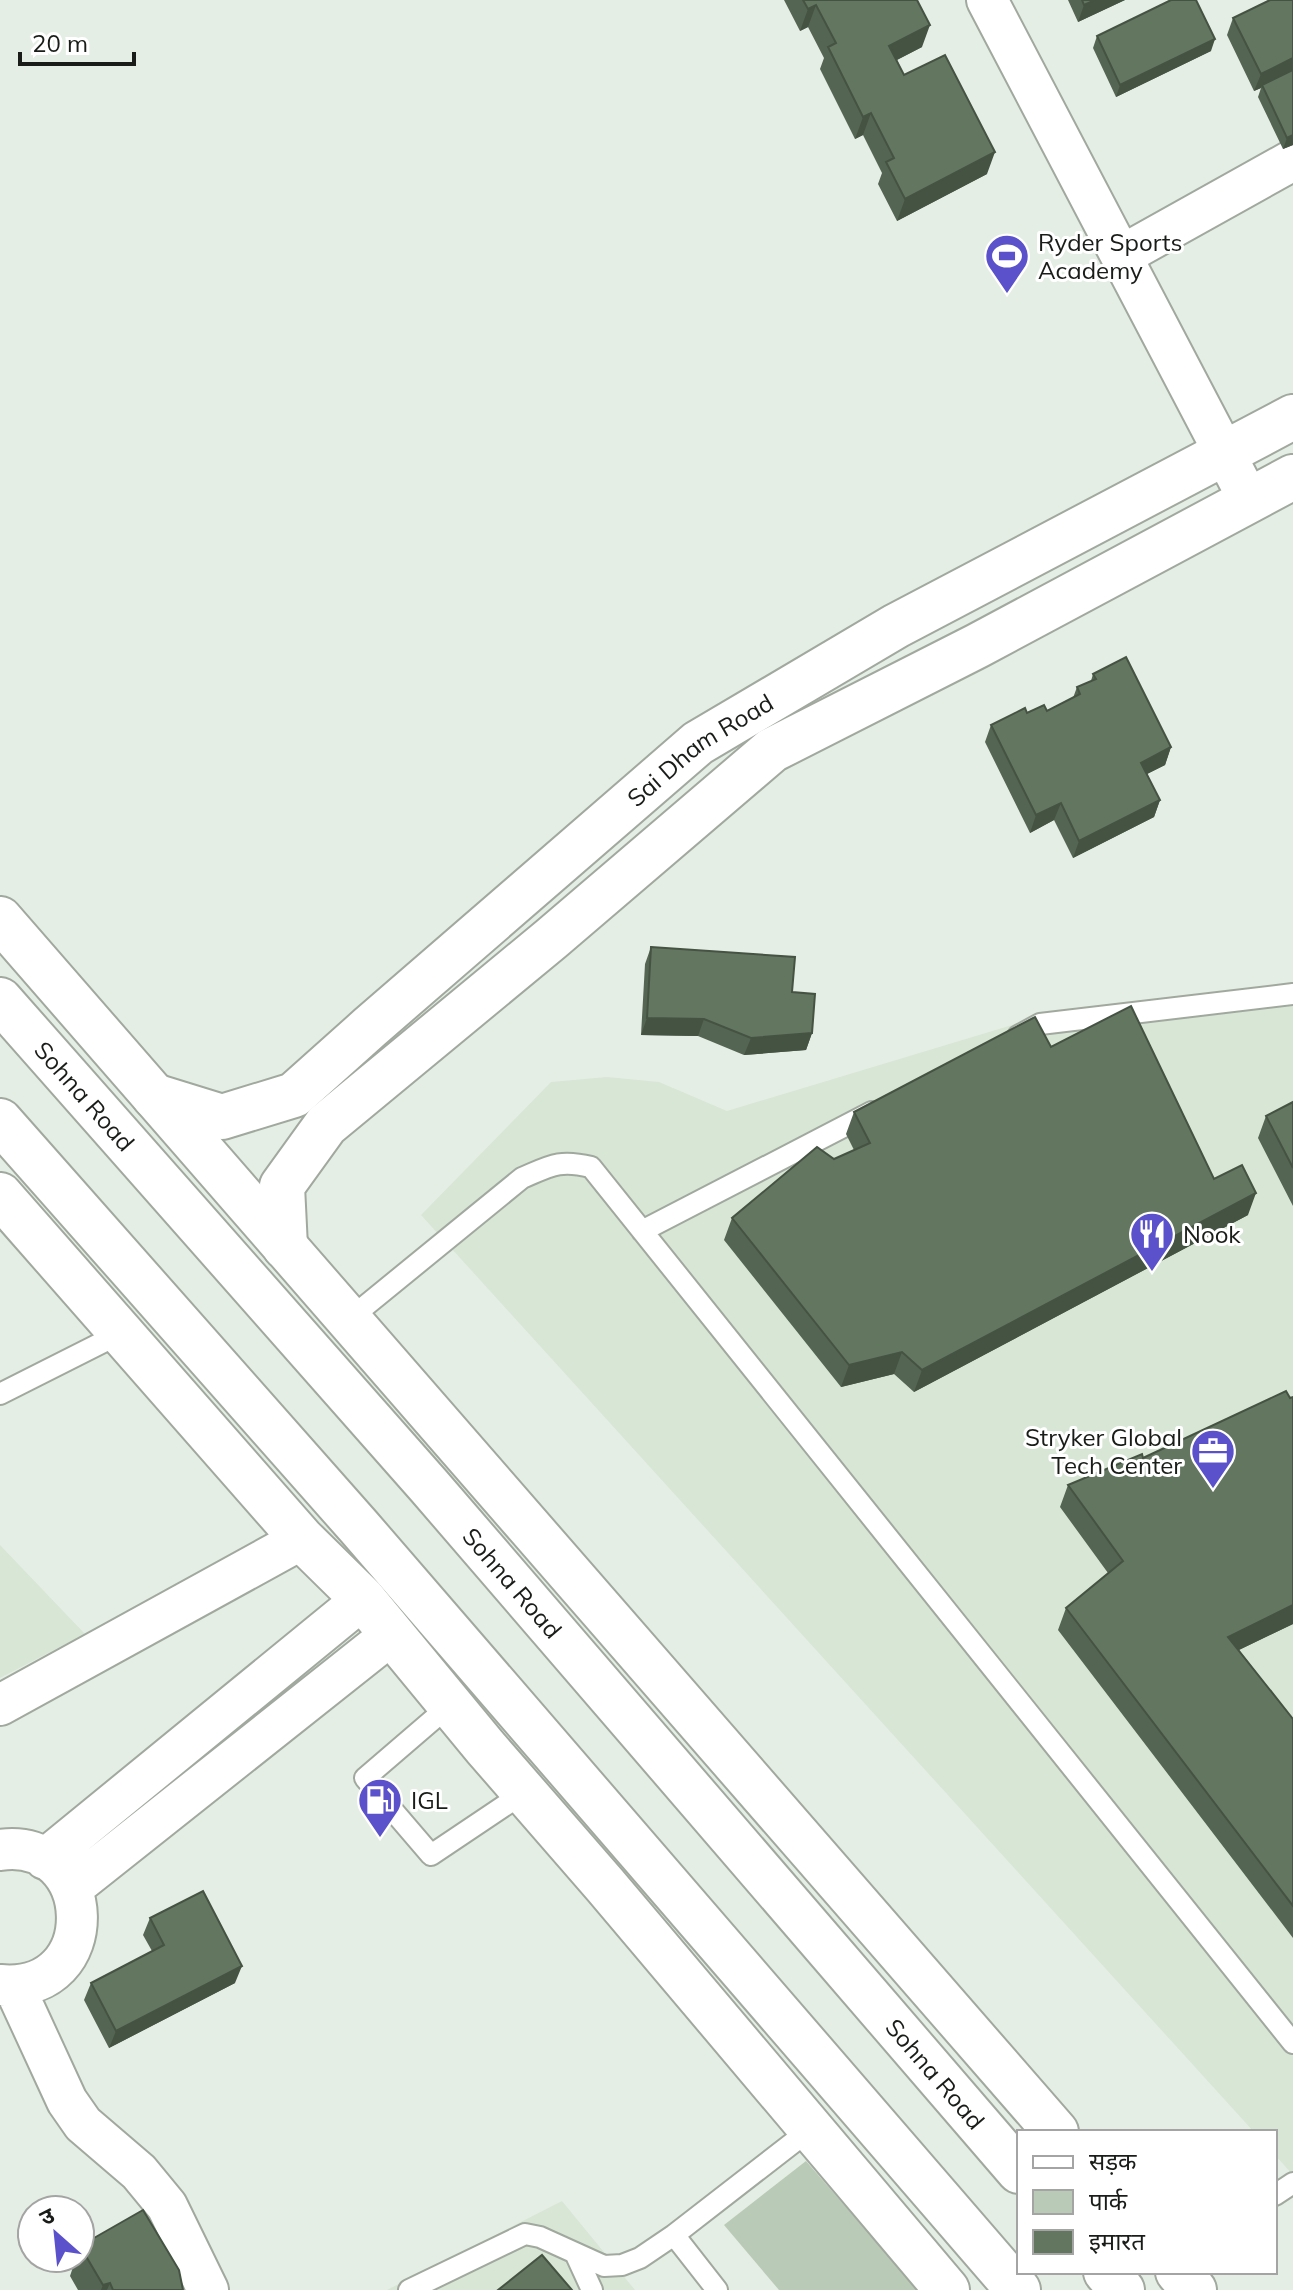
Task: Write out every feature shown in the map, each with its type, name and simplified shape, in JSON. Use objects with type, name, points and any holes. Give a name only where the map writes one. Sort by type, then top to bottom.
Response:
[{"type":"main road","name":"Sai Dham Road","points":[[154,1096],[222,1117],[294,1095],[698,743],[896,626],[1293,417]]},
{"type":"main road","name":"Sai Dham Road","points":[[285,1247],[282,1186],[326,1125],[551,939],[772,750],[977,646],[1293,477]]},
{"type":"main road","points":[[0,919],[1054,2130]]},
{"type":"main road","name":"Sohna Road","points":[[0,1000],[429,1486],[1017,2169]]},
{"type":"main road","points":[[0,1121],[359,1527],[1018,2290]]},
{"type":"main road","points":[[0,1195],[302,1539],[363,1599],[947,2290]]},
{"type":"main road","points":[[1108,2274],[1122,2290]]},
{"type":"main road","points":[[1180,2274],[1194,2290]]},
{"type":"street","points":[[987,0],[1249,500]]},
{"type":"street","points":[[1121,256],[1293,160]]},
{"type":"street","points":[[517,900],[551,939]]},
{"type":"street","points":[[0,1705],[302,1539]]},
{"type":"street","points":[[45,1859],[363,1599]]},
{"type":"street","points":[[72,1888],[392,1634]]},
{"type":"street","points":[[0,1850],[25,1851],[45,1859],[61,1872],[72,1888],[78,1910],[77,1931],[69,1952],[54,1970],[35,1981],[7,1986],[67,2101],[83,2124],[139,2172],[167,2206],[208,2290]]},
{"type":"lane","points":[[999,1046],[1040,1024],[1293,994]]},
{"type":"lane","points":[[642,1231],[889,1103]]},
{"type":"lane","points":[[348,1320],[522,1178],[554,1164],[572,1163],[591,1167],[1293,2043]]},
{"type":"lane","points":[[0,1394],[121,1333]]},
{"type":"lane","points":[[450,1705],[365,1778],[431,1855],[525,1792]]},
{"type":"lane","points":[[409,2290],[525,2234],[540,2237],[604,2266],[622,2265],[640,2258],[812,2128]]},
{"type":"lane","points":[[674,2235],[717,2290]]},
{"type":"lane","points":[[575,2253],[592,2290]]},
{"type":"shaded area","points":[[1293,989],[1293,2175],[1277,2157],[1277,2130],[1252,2130],[421,1215],[551,1082],[607,1077],[659,1082],[727,1111],[1032,1019]]},
{"type":"shaded area","points":[[0,1545],[85,1634],[0,1678]]},
{"type":"shaded area","points":[[562,2201],[635,2290],[387,2290]]},
{"type":"green space","points":[[806,2161],[918,2290],[779,2290],[724,2225]]},
{"type":"building","points":[[803,0],[917,0],[930,25],[889,46],[904,75],[945,55],[995,152],[905,199],[886,162],[894,158],[871,113],[863,117],[828,47],[836,43],[816,5],[808,9]]},
{"type":"building","points":[[1171,0],[1196,0],[1215,39],[1120,85],[1097,36]]},
{"type":"building","points":[[1270,0],[1293,0],[1293,58],[1261,74],[1233,18]]},
{"type":"building","points":[[1293,70],[1293,135],[1287,138],[1262,85]]},
{"type":"building","points":[[1126,657],[1171,747],[1141,763],[1160,800],[1079,841],[1061,803],[1036,815],[991,725],[1025,708],[1027,713],[1044,705],[1047,711],[1080,694],[1077,687],[1096,679],[1093,674]]},
{"type":"building","points":[[651,947],[795,957],[792,992],[815,994],[812,1033],[751,1038],[704,1019],[647,1018]]},
{"type":"building","points":[[1131,1006],[1214,1179],[1242,1165],[1256,1193],[922,1370],[902,1352],[849,1365],[732,1218],[817,1147],[834,1159],[870,1143],[854,1112],[1035,1017],[1051,1047]]},
{"type":"building","points":[[1293,1102],[1293,1168],[1266,1116]]},
{"type":"building","points":[[1286,1391],[1290,1398],[1293,1397],[1293,1605],[1228,1637],[1293,1719],[1293,1906],[1066,1608],[1123,1561],[1068,1485],[1142,1454],[1143,1458]]},
{"type":"building","points":[[203,1891],[242,1966],[116,2031],[91,1983],[164,1945],[150,1918]]},
{"type":"building","points":[[143,2210],[179,2270],[183,2290],[113,2290],[110,2283],[103,2285],[96,2273],[96,2237]]},
{"type":"building","points":[[542,2255],[572,2290],[498,2290]]},
{"type":"place","name":"Ryder Sports Academy","points":[[1007,295]]},
{"type":"place","name":"Nook","points":[[1152,1273]]},
{"type":"place","name":"Stryker Global Tech Center","points":[[1213,1490]]},
{"type":"place","name":"IGL","points":[[380,1839]]}]
